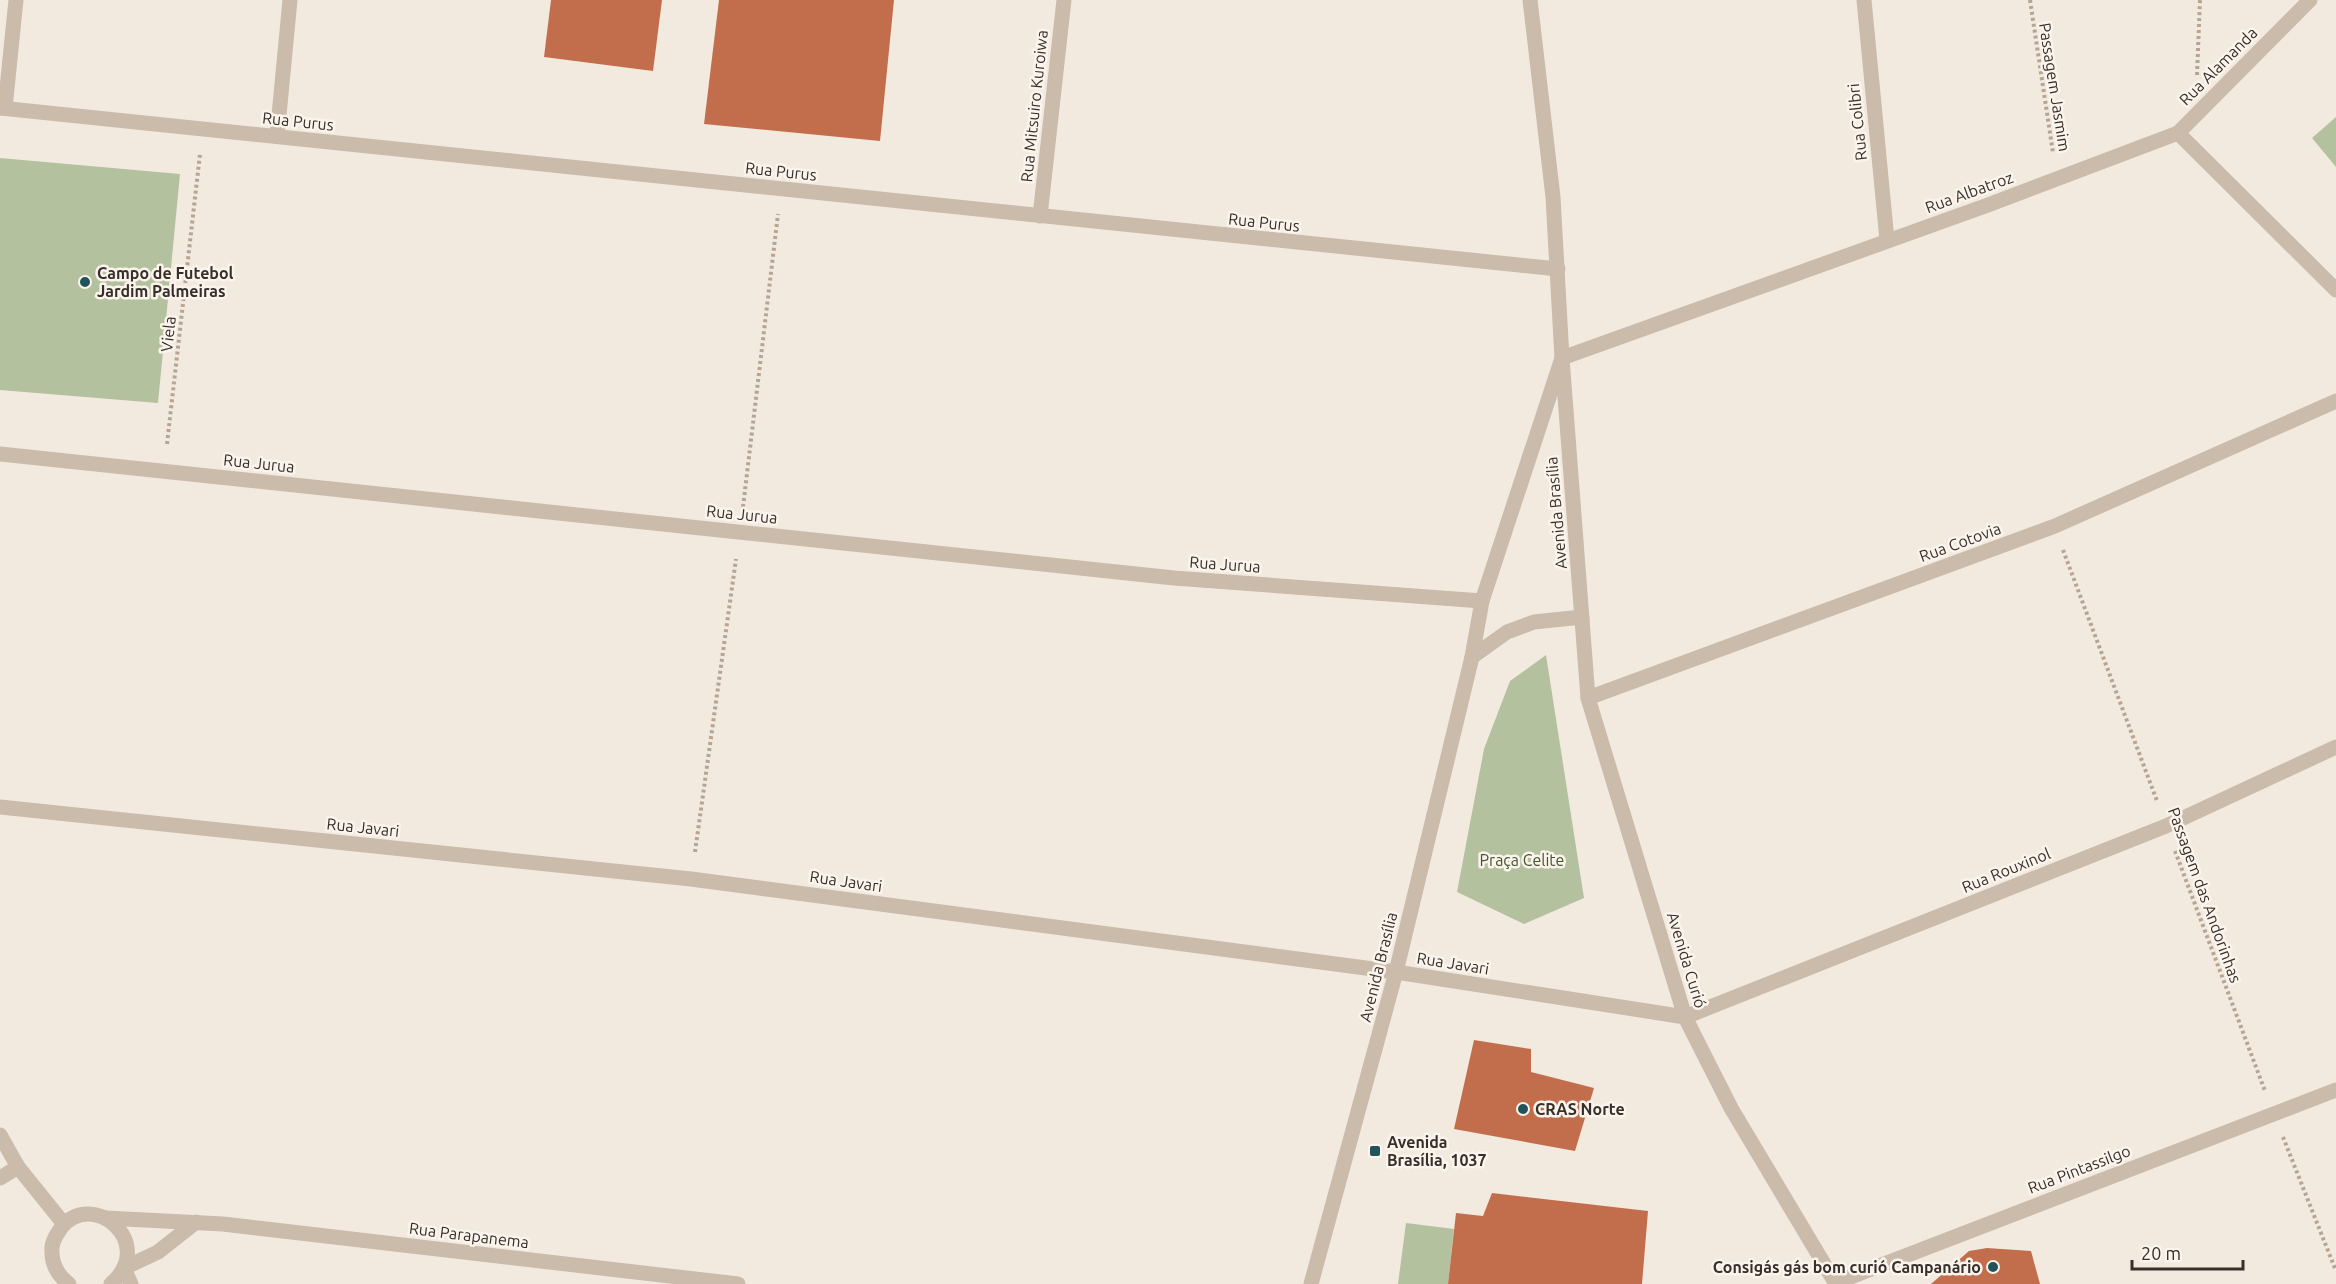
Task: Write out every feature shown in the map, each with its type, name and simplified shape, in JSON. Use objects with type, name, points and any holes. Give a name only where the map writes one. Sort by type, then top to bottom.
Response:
[{"type":"street","points":[[2,108],[16,0]]},
{"type":"street","points":[[276,136],[290,0]]},
{"type":"street","name":"Rua Mitsuiro Kuroiwa","points":[[1040,216],[1064,0]]},
{"type":"street","name":"Avenida Brasília","points":[[1530,0],[1553,197],[1562,358],[1582,617]]},
{"type":"street","name":"Rua Colibri","points":[[1864,0],[1887,240]]},
{"type":"street","name":"Rua Alamanda","points":[[2178,134],[2195,114],[2310,0]]},
{"type":"street","name":"Rua Purus","points":[[2,108],[1558,269]]},
{"type":"street","points":[[2178,134],[2336,290]]},
{"type":"street","name":"Rua Albatroz","points":[[1562,358],[2178,134]]},
{"type":"street","name":"Avenida Brasília","points":[[1311,1284],[1396,972],[1472,657],[1482,601],[1562,358]]},
{"type":"street","name":"Rua Cotovia","points":[[1588,698],[2055,526],[2336,401]]},
{"type":"street","name":"Rua Jurua","points":[[0,454],[1174,578],[1482,601]]},
{"type":"street","points":[[1472,657],[1507,632],[1534,621],[1582,617]]},
{"type":"street","name":"Avenida Curió","points":[[1582,617],[1588,698],[1685,1017],[1731,1108],[1836,1283]]},
{"type":"street","name":"Rua Rouxinol","points":[[1685,1017],[2166,826],[2336,747]]},
{"type":"street","name":"Rua Javari","points":[[0,807],[691,879],[1396,972],[1685,1017]]},
{"type":"street","name":"Rua Pintassilgo","points":[[1836,1283],[2336,1090]]},
{"type":"street","points":[[0,1134],[18,1167],[64,1224],[52,1245],[52,1258],[55,1270],[69,1284]]},
{"type":"street","points":[[0,1178],[18,1167]]},
{"type":"street","name":"Rua Parapanema","points":[[64,1224],[78,1217],[92,1214],[106,1218],[196,1222],[738,1284]]},
{"type":"street","points":[[106,1218],[116,1225],[128,1245],[124,1268],[131,1284]]},
{"type":"street","points":[[111,1284],[124,1268],[158,1252],[196,1222]]},
{"type":"path","name":"Passagem Jasmim","points":[[2030,0],[2057,178]]},
{"type":"path","points":[[2195,114],[2200,0]]},
{"type":"path","name":"Viela","points":[[164,471],[202,129]]},
{"type":"path","name":"Passagem das Andorinhas","points":[[2055,526],[2273,1113],[2336,1271]]},
{"type":"green space","points":[[2336,117],[2336,167],[2312,138]]},
{"type":"green space","name":"Campo de Futebol Jardim Palmeiras","points":[[0,158],[180,174],[158,403],[0,390]]},
{"type":"green space","name":"Praça Celite","points":[[1546,655],[1584,898],[1524,924],[1457,892],[1484,749],[1510,681]]},
{"type":"green space","points":[[1406,1223],[1454,1229],[1448,1284],[1398,1284]]},
{"type":"building","points":[[551,0],[662,0],[653,71],[544,57]]},
{"type":"building","points":[[719,0],[894,0],[880,141],[704,124]]},
{"type":"building","name":"CRAS Norte","points":[[1474,1040],[1531,1049],[1531,1072],[1594,1088],[1575,1151],[1454,1129]]},
{"type":"building","points":[[1492,1193],[1648,1211],[1642,1284],[1448,1284],[1456,1213],[1483,1216]]},
{"type":"building","name":"Consigás gás bom curió Campanário","points":[[1987,1248],[2031,1251],[2040,1284],[1931,1284],[1969,1251]]},
{"type":"place","name":"Campo de Futebol Jardim Palmeiras","points":[[85,282]]},
{"type":"place","name":"CRAS Norte","points":[[1523,1109]]},
{"type":"place","name":"Avenida Brasília, 1037","points":[[1375,1151]]},
{"type":"place","name":"Consigás gás bom curió Campanário","points":[[1993,1267]]}]
